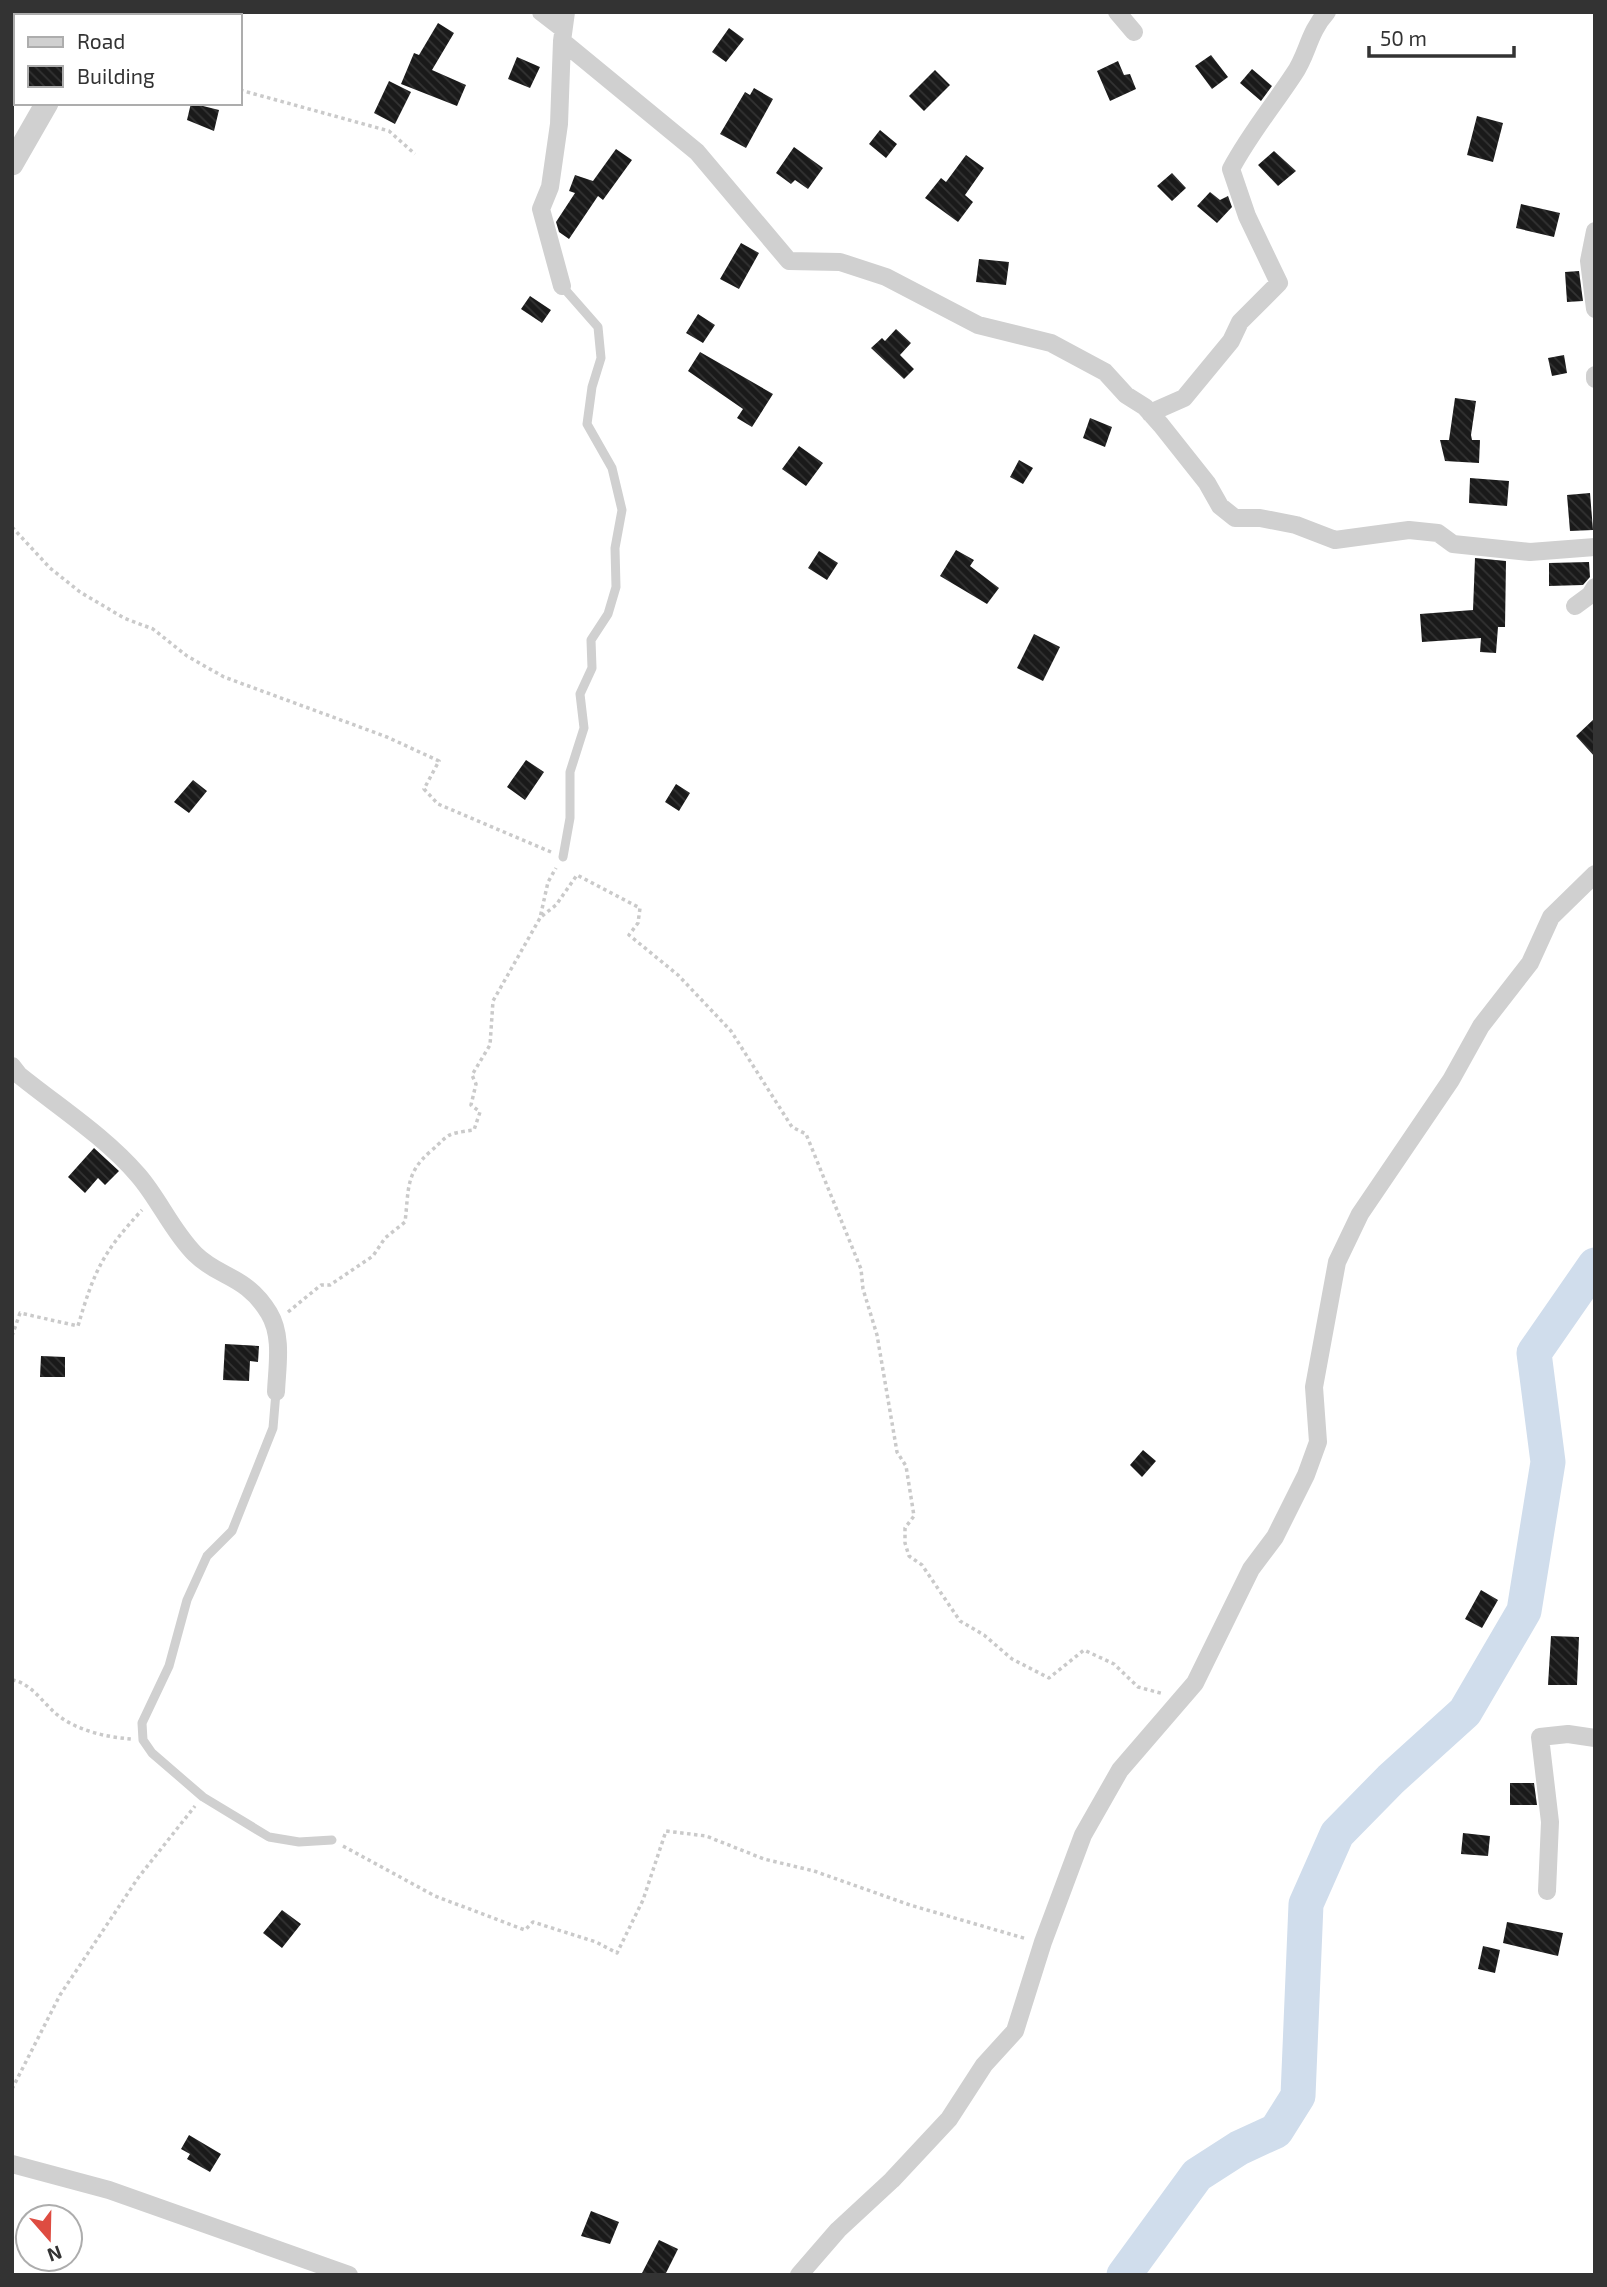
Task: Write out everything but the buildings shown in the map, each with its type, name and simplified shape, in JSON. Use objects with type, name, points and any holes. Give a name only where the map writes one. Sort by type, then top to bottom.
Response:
[{"type":"street","points":[[541,12],[564,27],[697,152],[789,261],[840,262],[886,277],[978,325],[1051,343],[1105,372],[1126,395],[1150,413],[1207,483],[1220,506],[1235,518],[1259,518],[1296,525],[1335,540],[1409,530],[1438,533],[1452,544],[1530,552],[1595,547]]},
{"type":"street","points":[[1117,12],[1133,32]]},
{"type":"street","points":[[1150,413],[1184,398],[1231,341],[1240,322],[1279,284],[1247,216],[1231,169],[1253,137],[1261,119],[1278,100],[1296,72],[1307,40],[1327,12]]},
{"type":"street","points":[[562,286],[541,209],[550,187],[559,124],[564,27]]},
{"type":"street","points":[[12,164],[46,105]]},
{"type":"street","points":[[1595,232],[1590,261],[1595,309]]},
{"type":"street","points":[[1575,606],[1590,595],[1595,587]]},
{"type":"street","points":[[799,2275],[838,2230],[892,2180],[949,2119],[984,2065],[1015,2031],[1043,1942],[1083,1835],[1120,1770],[1195,1683],[1205,1666],[1214,1638],[1251,1569],[1275,1537],[1318,1442],[1314,1387],[1337,1262],[1360,1214],[1451,1080],[1481,1026],[1530,963],[1551,916],[1595,874]]},
{"type":"street","points":[[12,1066],[19,1075],[96,1134],[138,1176],[195,1254],[245,1283],[269,1313],[273,1324],[278,1346],[276,1392]]},
{"type":"street","points":[[1547,1891],[1550,1822],[1540,1737],[1568,1734],[1595,1738]]},
{"type":"street","points":[[12,2164],[122,2195],[349,2275]]},
{"type":"lane","points":[[562,286],[598,327],[601,358],[592,387],[587,424],[612,468],[622,510],[615,548],[616,587],[608,614],[591,640],[592,668],[580,694],[584,728],[570,772],[570,818],[563,857]]},
{"type":"lane","points":[[276,1392],[273,1428],[232,1531],[207,1556],[187,1600],[169,1666],[142,1723],[142,1740],[152,1753],[203,1797],[269,1837],[299,1842],[332,1840]]},
{"type":"path","points":[[242,91],[389,131],[415,154]]},
{"type":"path","points":[[12,527],[50,568],[80,592],[124,618],[153,629],[187,656],[224,677],[387,737],[439,761],[424,789],[438,804],[563,857],[548,882],[540,918],[494,1001],[490,1045],[472,1075],[476,1084],[471,1105],[480,1112],[474,1130],[447,1133],[418,1160],[411,1176],[405,1222],[385,1238],[373,1256],[330,1285],[321,1285],[273,1324]]},
{"type":"path","points":[[540,918],[556,905],[577,876],[639,908],[638,923],[629,935],[677,975],[722,1021],[755,1067],[792,1127],[806,1134],[861,1269],[863,1289],[877,1335],[897,1452],[906,1466],[914,1516],[905,1528],[907,1549],[960,1621],[984,1635],[1012,1659],[1049,1678],[1084,1650],[1114,1664],[1138,1687],[1179,1699]]},
{"type":"path","points":[[12,1336],[20,1313],[78,1326],[92,1276],[115,1238],[153,1197]]},
{"type":"path","points":[[12,1680],[22,1681],[55,1713],[89,1731],[142,1740]]},
{"type":"path","points":[[12,2089],[60,1995],[138,1878],[203,1797]]},
{"type":"path","points":[[332,1840],[435,1896],[525,1930],[533,1922],[596,1942],[617,1953],[643,1900],[666,1831],[706,1836],[764,1859],[814,1871],[1010,1936],[1043,1942]]},
{"type":"waterway","points":[[1124,2275],[1197,2175],[1239,2148],[1276,2131],[1298,2096],[1306,1904],[1337,1834],[1391,1779],[1465,1712],[1524,1611],[1548,1462],[1534,1353],[1595,1265]]}]
